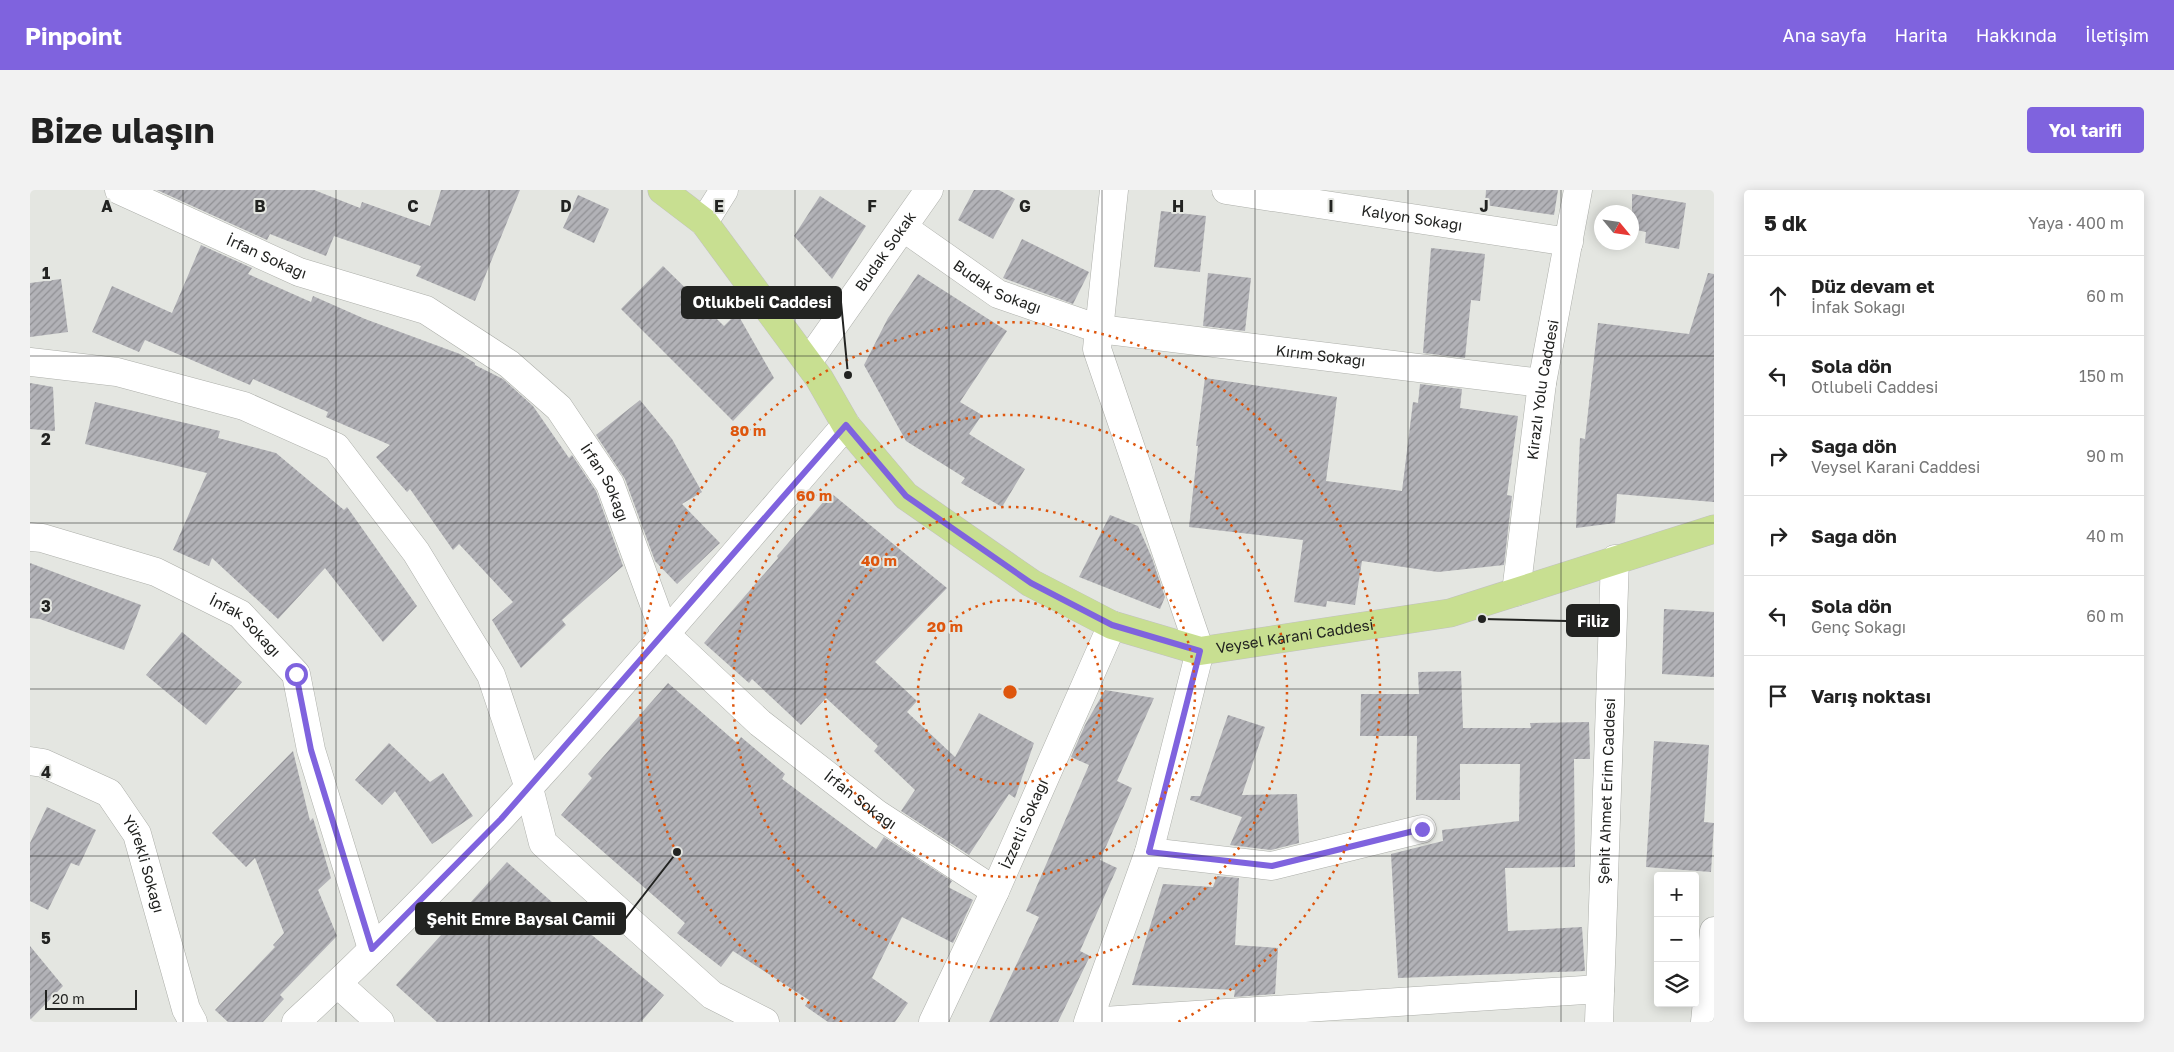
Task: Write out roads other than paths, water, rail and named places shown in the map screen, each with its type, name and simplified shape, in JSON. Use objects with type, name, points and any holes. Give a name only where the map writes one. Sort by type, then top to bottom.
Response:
[{"type":"main road","name":"Veysel Karani Caddesi","points":[[662,190],[704,222],[808,362],[846,425],[906,496],[1031,583],[1112,625],[1200,651],[1450,614],[1714,529]]},
{"type":"street","name":"İrfan Sokağı","points":[[119,190],[299,272],[426,310],[509,364],[559,408],[610,484],[665,634],[760,723],[869,808],[995,890]]},
{"type":"street","points":[[704,222],[724,190]]},
{"type":"street","name":"Budak Sokak","points":[[808,362],[929,190]]},
{"type":"street","points":[[1114,190],[1098,349],[1200,651],[1149,852],[1088,1022],[1600,988]]},
{"type":"street","name":"Kalyon Sokağı","points":[[1226,190],[1568,242]]},
{"type":"street","name":"Kirazlı Yolu Caddesi","points":[[1516,592],[1542,384],[1578,190]]},
{"type":"street","name":"Budak Sokağı","points":[[904,228],[998,294],[1099,329]]},
{"type":"street","name":"Kırım Sokağı","points":[[1099,329],[1542,384]]},
{"type":"street","points":[[30,362],[117,372],[244,406],[336,447],[416,552],[491,675],[529,788],[543,843],[712,995],[765,1022]]},
{"type":"street","points":[[296,1022],[338,984],[501,819],[665,634],[846,425]]},
{"type":"street","name":"İnfak Sokağı","points":[[30,537],[42,538],[156,572],[240,614],[296,674],[311,750],[372,949]]},
{"type":"street","name":"Şehit Ahmet Erim Caddesi","points":[[1599,1022],[1615,560]]},
{"type":"street","name":"İzzetli Sokağı","points":[[933,1022],[995,890],[1112,625]]},
{"type":"street","name":"Yürekli Sokağı","points":[[30,761],[43,763],[109,793],[137,834],[186,1009],[193,1022]]},
{"type":"street","points":[[1149,852],[1272,866],[1422,829]]},
{"type":"street","points":[[1705,1022],[1714,931]]},
{"type":"street","points":[[338,984],[380,1022]]},
{"type":"place","name":"Otlukbeli Caddesi","points":[[848,375]]},
{"type":"place","name":"Filiz","points":[[1482,619]]},
{"type":"place","name":"Şehit Emre Baysal Camii","points":[[677,852]]}]
